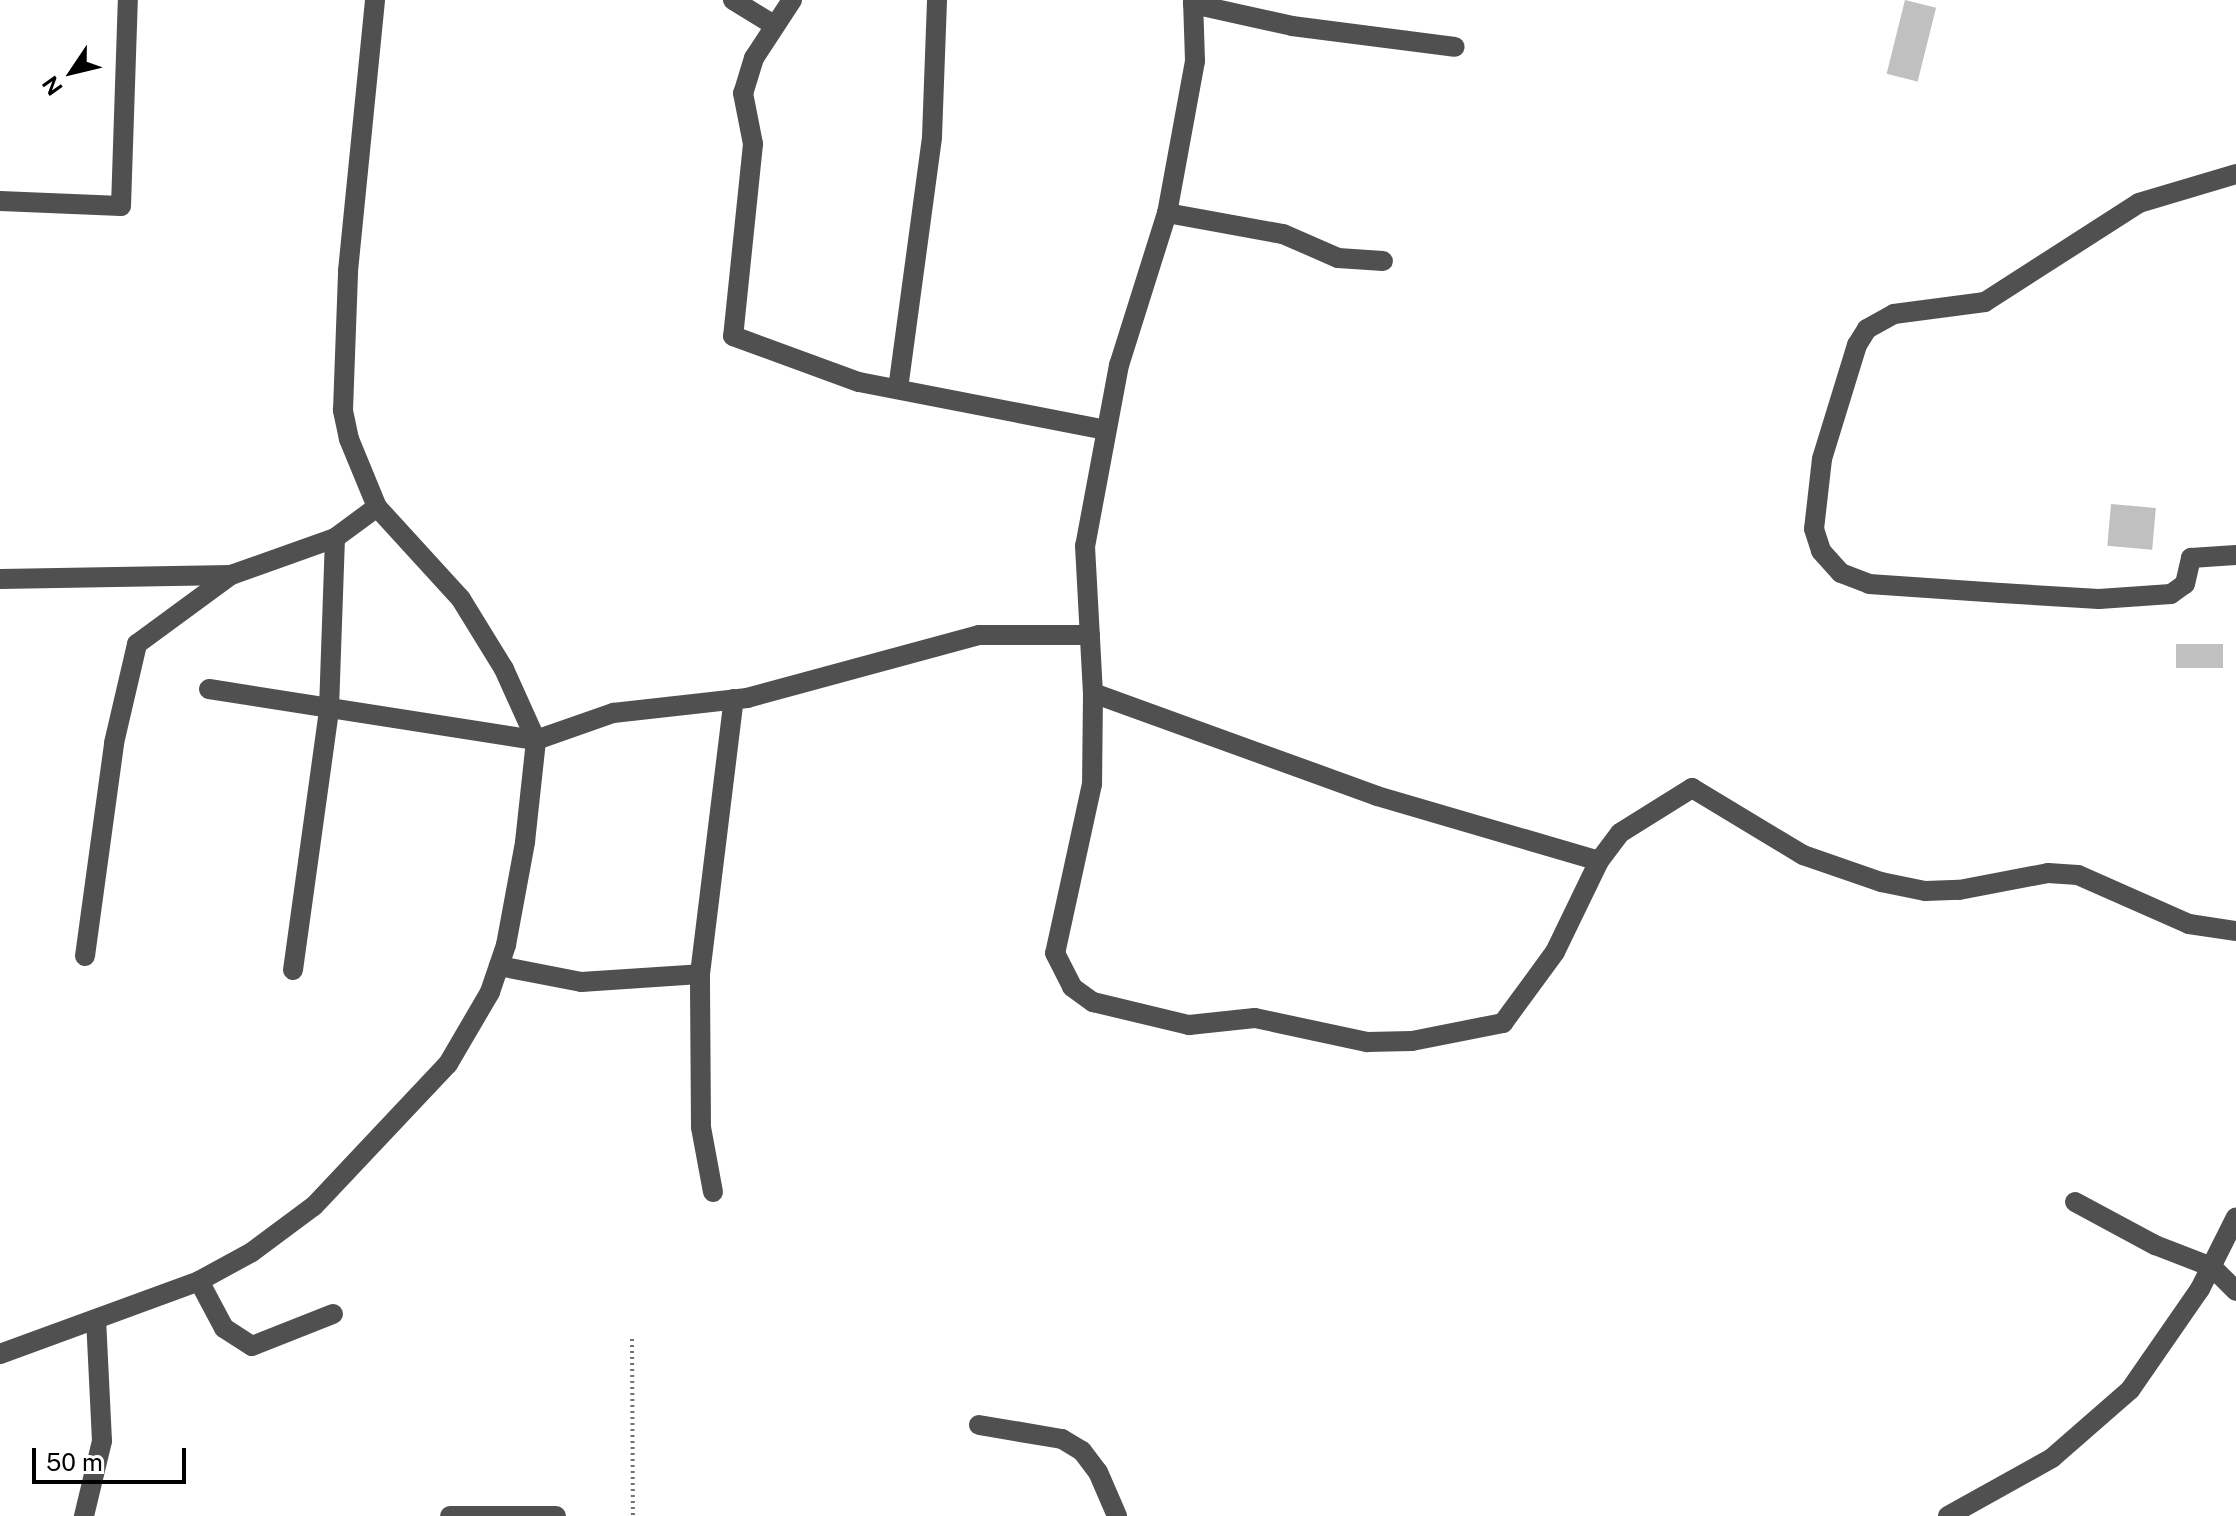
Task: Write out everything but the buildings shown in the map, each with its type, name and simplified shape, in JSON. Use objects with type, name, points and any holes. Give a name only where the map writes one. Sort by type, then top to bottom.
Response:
[{"type":"street","points":[[0,201],[121,206],[128,0]]},
{"type":"street","points":[[0,1354],[199,1281],[252,1252],[314,1206],[448,1064],[490,992],[499,966],[525,842],[536,740],[504,669],[461,599],[377,507],[349,439],[343,410],[348,271],[375,0]]},
{"type":"street","points":[[733,0],[774,25]]},
{"type":"street","points":[[792,0],[754,58],[743,93],[753,144],[730,328],[739,341],[859,382],[1105,430]]},
{"type":"street","points":[[898,389],[932,137],[937,0]]},
{"type":"street","points":[[1455,47],[1292,26],[1193,2],[1195,61],[1167,213],[1119,365],[1085,546],[1093,693],[1092,784],[1055,953],[1072,987],[1093,1002],[1189,1025],[1255,1018],[1367,1042],[1412,1041],[1503,1023],[1516,1011],[1555,952],[1599,861],[1620,833],[1692,788],[1803,855],[1855,875],[1925,891],[1959,890],[2048,873],[2078,875],[2189,924],[2236,931]]},
{"type":"street","points":[[2236,174],[2139,203],[1985,302],[1894,314],[1867,329],[1857,345],[1822,459],[1814,529],[1821,551],[1841,573],[1869,584],[2001,593],[2099,599],[2171,594],[2185,584],[2191,558],[2236,555]]},
{"type":"street","points":[[1167,213],[1283,234],[1338,258],[1383,261]]},
{"type":"street","points":[[85,956],[114,743],[137,644],[231,575],[335,538],[377,507]]},
{"type":"street","points":[[293,970],[329,709],[335,538]]},
{"type":"street","points":[[0,579],[231,575]]},
{"type":"street","points":[[209,689],[536,740],[613,713],[734,699],[979,635],[1090,635]]},
{"type":"street","points":[[1093,693],[1377,796],[1599,861]]},
{"type":"street","points":[[713,1192],[701,1127],[700,974],[734,699]]},
{"type":"street","points":[[499,966],[581,982],[700,974]]},
{"type":"street","points":[[2075,1202],[2155,1245],[2212,1267],[2236,1291]]},
{"type":"street","points":[[1948,1516],[2052,1458],[2098,1422],[2157,1356],[2212,1267],[2236,1217]]},
{"type":"street","points":[[199,1281],[224,1328],[252,1346],[333,1314]]},
{"type":"street","points":[[84,1516],[102,1441],[96,1319]]},
{"type":"street","points":[[979,1425],[1062,1439],[1082,1451],[1098,1472],[1117,1516]]},
{"type":"street","points":[[450,1516],[556,1516]]},
{"type":"path","points":[[632,1339],[633,1516]]}]
